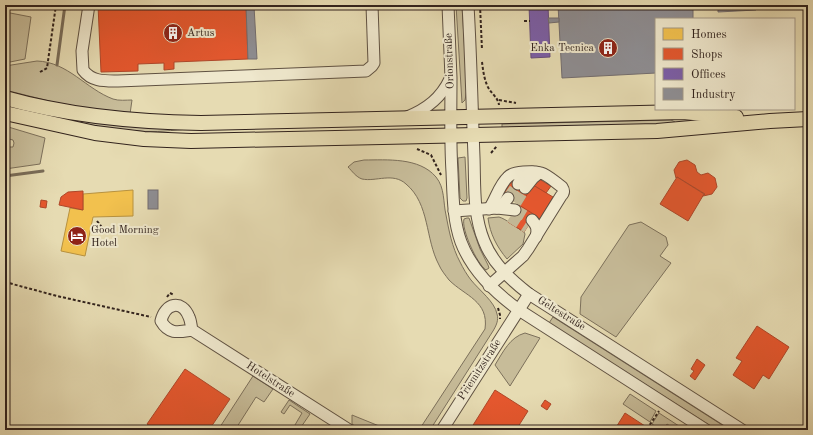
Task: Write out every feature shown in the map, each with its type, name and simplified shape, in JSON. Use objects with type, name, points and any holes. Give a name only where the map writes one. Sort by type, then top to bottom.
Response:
[{"type":"main road","points":[[5,98],[29,105],[97,117],[144,122],[201,123],[683,112],[770,120]]},
{"type":"main road","points":[[5,113],[95,133],[144,139],[191,141],[657,131],[770,120],[808,119]]},
{"type":"street","points":[[88,5],[82,51],[82,70],[89,77],[94,79],[118,81],[366,71],[374,63],[372,5]]},
{"type":"street","name":"Orionstraße","points":[[448,5],[451,76],[451,135]]},
{"type":"street","name":"Orionstraße","points":[[468,5],[473,135]]},
{"type":"street","points":[[403,118],[422,111],[430,106],[446,88],[451,76]]},
{"type":"street","name":"Geltestraße","points":[[451,135],[454,211],[460,240],[478,272],[489,286],[503,299],[519,310],[706,430]]},
{"type":"street","name":"Geltestraße","points":[[473,135],[474,186],[480,231],[484,242],[504,272],[529,294],[742,430]]},
{"type":"street","points":[[454,211],[506,208],[494,202],[497,194],[508,177],[514,173],[535,173],[562,186],[563,193],[523,256],[489,286]]},
{"type":"street","points":[[521,186],[522,177],[535,173]]},
{"type":"street","points":[[530,224],[534,240]]},
{"type":"street","name":"Priemitzstraße","points":[[442,430],[529,294]]},
{"type":"street","points":[[178,305],[184,310],[189,316],[192,330],[172,331],[165,328],[161,321],[167,309],[171,306],[178,305]]},
{"type":"street","name":"Hotelstraße","points":[[192,330],[348,430]]},
{"type":"path","points":[[40,72],[47,68],[56,5]]},
{"type":"path","points":[[480,5],[481,55],[484,78],[488,87],[498,100],[499,116]]},
{"type":"path","points":[[524,21],[530,21]]},
{"type":"path","points":[[491,153],[499,144],[499,134]]},
{"type":"path","points":[[431,155],[443,180]]},
{"type":"path","points":[[97,221],[104,230]]},
{"type":"path","points":[[5,282],[57,296],[153,317],[161,321]]},
{"type":"path","points":[[494,303],[500,314],[499,323]]},
{"type":"path","points":[[647,429],[659,410]]},
{"type":"shaded area","points":[[456,5],[462,5],[467,89],[465,100],[462,103]]},
{"type":"shaded area","points":[[5,12],[31,17],[25,59],[5,63]]},
{"type":"shaded area","points":[[37,61],[58,66],[68,71],[103,95],[113,99],[132,100],[130,114],[69,106],[5,90],[5,66]]},
{"type":"shaded area","points":[[5,104],[190,129],[144,132],[105,128],[37,115],[5,106]]},
{"type":"shaded area","points":[[671,120],[675,122],[674,124],[502,129],[502,124]]},
{"type":"shaded area","points":[[5,126],[45,138],[40,164],[5,169],[5,147],[13,147],[14,143],[13,140],[5,138]]},
{"type":"shaded area","points":[[465,157],[467,198],[466,201],[463,201],[460,198],[458,158]]},
{"type":"shaded area","points":[[364,160],[392,160],[412,163],[421,166],[436,177],[441,186],[450,233],[457,256],[468,276],[493,305],[498,316],[494,329],[430,430],[419,430],[485,329],[485,320],[480,305],[455,286],[441,269],[431,244],[423,212],[414,192],[401,180],[384,178],[367,180],[358,177],[348,167],[354,162]]},
{"type":"shaded area","points":[[499,217],[512,224],[525,234],[523,244],[507,259],[494,240],[489,224],[488,218]]},
{"type":"shaded area","points":[[469,218],[480,249],[488,265],[489,268],[486,270],[478,261],[467,238],[464,219]]},
{"type":"shaded area","points":[[641,222],[666,237],[668,245],[660,256],[671,263],[616,337],[580,314],[581,297],[629,225]]},
{"type":"shaded area","points":[[553,317],[730,430],[717,430],[549,323]]},
{"type":"shaded area","points":[[525,333],[540,338],[510,386],[495,365],[511,341]]},
{"type":"shaded area","points":[[253,376],[273,389],[264,402],[256,397],[235,430],[218,430]]},
{"type":"shaded area","points":[[630,394],[656,411],[650,422],[623,404]]},
{"type":"shaded area","points":[[289,400],[310,414],[299,430],[292,430],[302,413],[290,405],[284,414],[281,412]]},
{"type":"shaded area","points":[[659,413],[683,430],[676,430],[667,424],[663,430],[661,430],[652,424]]},
{"type":"shaded area","points":[[352,415],[389,430],[361,430],[352,424]]},
{"type":"building: Homes","name":"Good Morning Hotel","points":[[133,190],[133,216],[93,217],[85,256],[61,251],[70,208],[83,210],[83,194]]},
{"type":"building: Shops","name":"Artus","points":[[98,5],[246,5],[248,59],[174,62],[174,69],[164,70],[164,63],[138,64],[138,71],[101,72]]},
{"type":"building: Shops","points":[[687,160],[695,165],[697,172],[701,175],[708,173],[715,178],[717,187],[712,194],[703,196],[705,194],[677,177],[676,178],[674,170],[679,162]]},
{"type":"building: Shops","points":[[677,177],[704,194],[688,221],[660,204]]},
{"type":"building: Shops","points":[[537,178],[551,186],[546,193],[533,185]]},
{"type":"building: Shops","points":[[509,179],[529,192],[521,205],[500,192]]},
{"type":"building: Shops","points":[[533,185],[553,197],[540,219],[520,206]]},
{"type":"building: Shops","points":[[83,191],[83,210],[59,205],[61,197],[68,192]]},
{"type":"building: Shops","points":[[41,200],[47,201],[46,208],[40,207]]},
{"type":"building: Shops","points":[[519,205],[535,215],[524,232],[508,222]]},
{"type":"building: Shops","points":[[757,326],[789,347],[769,379],[763,375],[754,389],[733,375],[742,361],[736,358]]},
{"type":"building: Shops","points":[[697,359],[705,365],[695,380],[690,376],[694,371],[691,369]]},
{"type":"building: Shops","points":[[185,369],[230,399],[209,430],[156,430],[147,424]]},
{"type":"building: Shops","points":[[495,390],[528,411],[516,430],[470,430]]},
{"type":"building: Shops","points":[[545,400],[551,404],[547,410],[541,406]]},
{"type":"building: Shops","points":[[625,413],[645,426],[644,428],[647,430],[615,429]]},
{"type":"building: Offices","points":[[529,5],[548,5],[550,57],[531,58]]},
{"type":"building: Industry","name":"Enka Tecnica","points":[[558,5],[693,5],[693,18],[655,18],[655,73],[562,78]]},
{"type":"building: Industry","points":[[718,5],[756,5],[756,10],[718,12]]},
{"type":"building: Industry","points":[[246,6],[254,6],[257,59],[248,59]]},
{"type":"building: Industry","points":[[548,18],[559,18],[559,22],[549,23]]},
{"type":"building: Industry","points":[[148,190],[158,190],[158,209],[148,209]]},
{"type":"waterway","points":[[57,65],[65,5]]},
{"type":"waterway","points":[[5,176],[43,171]]},
{"type":"tunnel","points":[[508,198],[518,184]]},
{"type":"tunnel","points":[[516,203],[525,188]]},
{"type":"tunnel","points":[[515,210],[532,220]]},
{"type":"tunnel","points":[[510,217],[527,228]]},
{"type":"place","name":"Artus","points":[[173,33]]},
{"type":"place","name":"Enka Tecnica","points":[[608,48]]},
{"type":"place","name":"Good Morning Hotel","points":[[77,236]]}]
